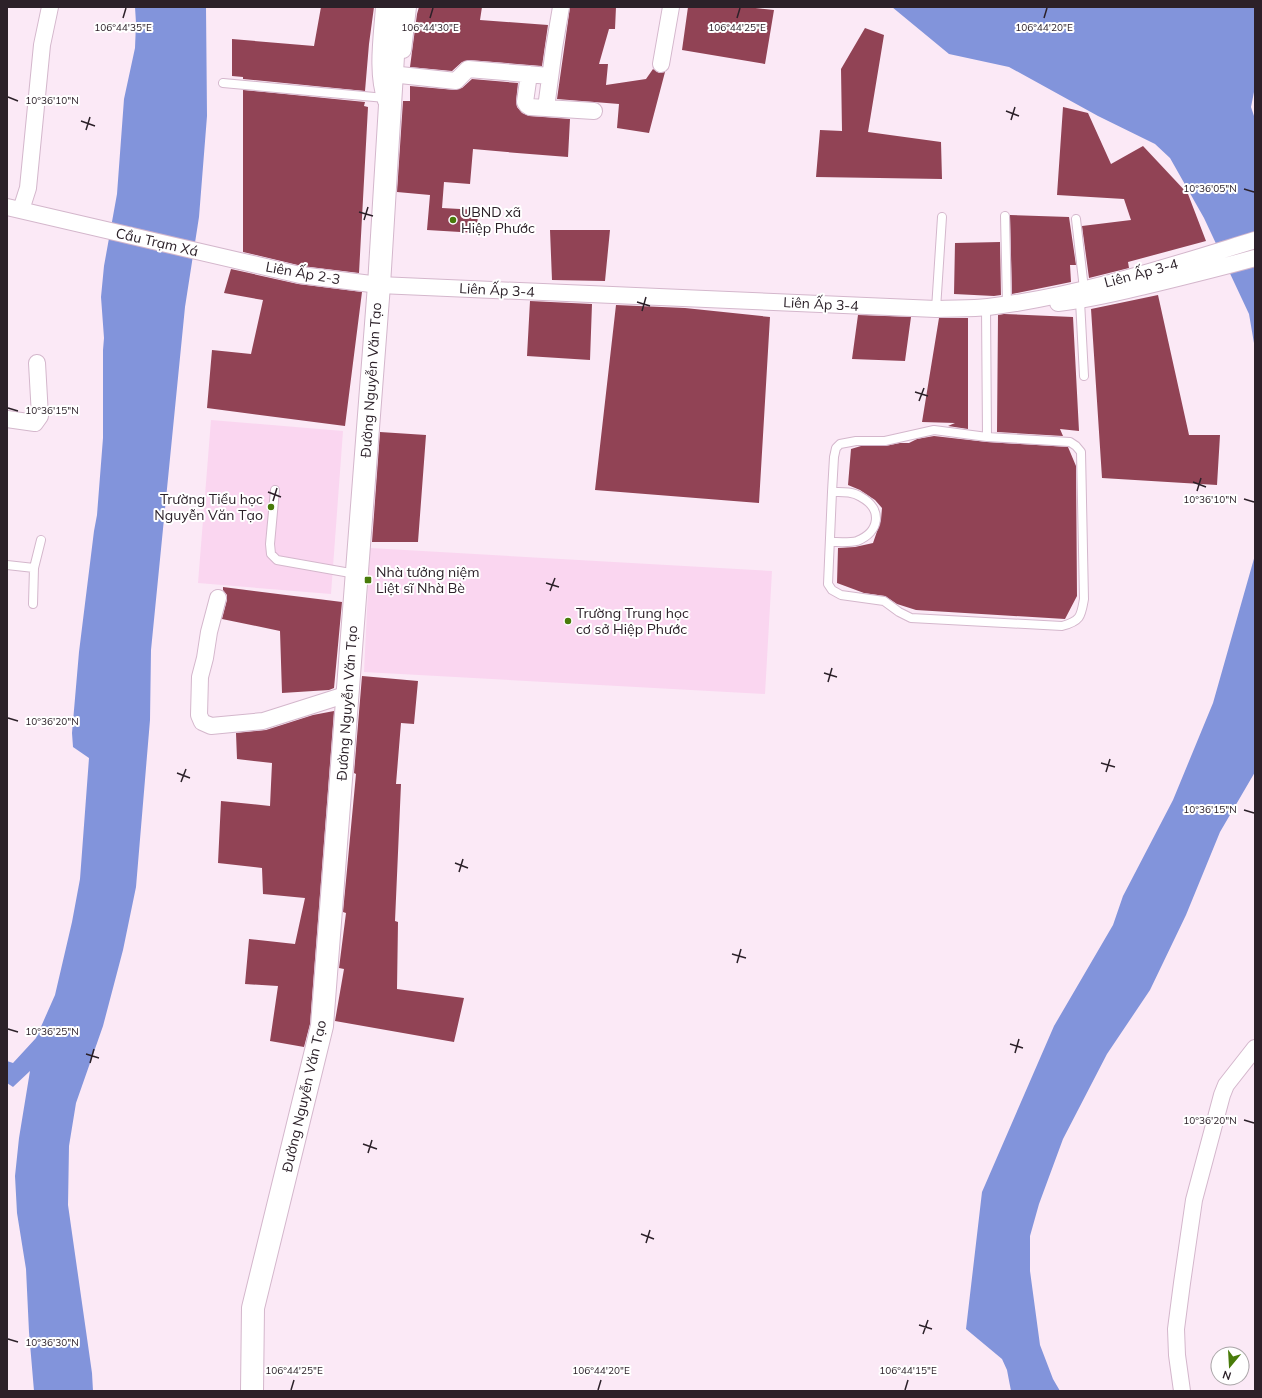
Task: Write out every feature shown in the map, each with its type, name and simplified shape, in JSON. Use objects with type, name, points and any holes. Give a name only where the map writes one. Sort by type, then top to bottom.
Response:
[{"type":"main road","name":"Đường Nguyễn Văn Tạo","points":[[252,1391],[253,1308],[322,1026],[379,285],[387,105],[396,7]]},
{"type":"street","points":[[14,208],[28,188],[42,50],[50,7]]},
{"type":"street","points":[[384,7],[380,74],[381,87],[387,105]]},
{"type":"street","points":[[387,105],[398,89],[408,7]]},
{"type":"street","points":[[546,108],[561,7]]},
{"type":"street","points":[[661,64],[670,7]]},
{"type":"street","points":[[400,75],[456,81],[468,69],[550,76]]},
{"type":"street","points":[[529,74],[525,102],[530,107],[594,111]]},
{"type":"street","name":"Cầu Trạm Xá","points":[[14,208],[227,258]]},
{"type":"street","name":"Liên Ấp 3-4","points":[[379,285],[936,309],[986,307],[1014,302],[1082,295],[1255,240]]},
{"type":"street","name":"Liên Ấp 2-3","points":[[227,258],[300,275],[379,285]]},
{"type":"street","points":[[1082,295],[1205,272],[1255,258]]},
{"type":"street","points":[[7,419],[36,423],[39,418],[37,363]]},
{"type":"street","points":[[218,598],[209,632],[200,677],[199,715],[202,722],[211,726],[263,721],[348,694]]},
{"type":"street","points":[[1182,1391],[1177,1355],[1176,1329],[1194,1200],[1226,1085],[1255,1048]]},
{"type":"lane","points":[[223,83],[387,105]]},
{"type":"lane","points":[[936,309],[942,216]]},
{"type":"lane","points":[[1005,216],[1014,302]]},
{"type":"lane","points":[[1076,219],[1082,295],[1084,376]]},
{"type":"lane","points":[[986,307],[987,436]]},
{"type":"lane","points":[[934,430],[987,436],[1070,442],[1081,452],[1084,599],[1081,616],[1072,624],[1062,626],[912,618],[899,612],[884,602],[841,595],[832,590],[828,584],[832,492],[834,457],[836,448],[840,444],[856,441],[886,440],[934,430]]},
{"type":"lane","points":[[275,490],[270,544],[271,554],[277,560],[357,574]]},
{"type":"lane","points":[[830,542],[856,541],[867,536],[874,526],[877,515],[872,505],[861,496],[849,492],[832,492]]},
{"type":"lane","points":[[33,604],[34,568],[41,540]]},
{"type":"lane","points":[[7,565],[34,568]]},
{"type":"shaded area","name":"Trường Tiểu học Nguyễn Văn Tạo","points":[[211,420],[343,431],[331,594],[198,583]]},
{"type":"shaded area","name":"Trường Trung học cơ sở Hiệp Phước","points":[[370,548],[772,571],[765,694],[364,672]]},
{"type":"water","points":[[135,7],[206,7],[207,116],[199,217],[185,307],[151,650],[150,720],[136,887],[123,950],[103,1026],[76,1103],[69,1146],[68,1205],[92,1373],[93,1391],[34,1391],[26,1269],[17,1213],[15,1176],[19,1138],[30,1071],[13,1087],[7,1083],[7,1061],[13,1063],[36,1038],[55,995],[72,922],[80,879],[89,758],[73,747],[72,733],[79,652],[97,515],[103,438],[104,338],[101,297],[104,266],[117,194],[124,99],[135,48]]},
{"type":"water","points":[[892,7],[1255,7],[1255,91],[1251,107],[1255,119],[1255,349],[1249,314],[1204,218],[1170,158],[1155,144],[1098,116],[1009,67],[949,54]]},
{"type":"water","points":[[1255,555],[1255,772],[1220,832],[1186,915],[1150,990],[1107,1054],[1063,1139],[1039,1204],[1030,1236],[1030,1271],[1040,1345],[1053,1379],[1060,1391],[1011,1391],[1007,1370],[1002,1359],[966,1329],[982,1192],[1054,1026],[1113,925],[1123,896],[1173,800],[1213,703]]},
{"type":"building","points":[[321,7],[374,7],[365,91],[243,79],[243,77],[232,76],[232,39],[314,46]]},
{"type":"building","points":[[419,7],[482,7],[480,20],[548,25],[542,66],[469,60],[462,62],[452,71],[410,67]]},
{"type":"building","points":[[570,7],[616,7],[615,29],[609,29],[599,64],[608,64],[606,85],[646,79],[653,69],[659,73],[665,72],[649,133],[617,128],[619,104],[557,99]]},
{"type":"building","points":[[688,7],[747,7],[774,10],[765,64],[682,50]]},
{"type":"building","points":[[865,28],[884,35],[868,132],[941,142],[942,179],[816,177],[820,130],[842,131],[841,69]]},
{"type":"building","points":[[472,79],[518,83],[516,101],[517,107],[522,113],[529,116],[570,119],[568,157],[473,149],[470,184],[444,182],[442,208],[478,210],[477,233],[427,230],[430,195],[397,192],[403,101],[410,101],[410,86],[455,90],[462,88]]},
{"type":"building","points":[[243,90],[365,102],[364,106],[368,107],[359,273],[302,266],[243,252]]},
{"type":"building","points":[[1063,107],[1088,113],[1111,164],[1143,146],[1188,194],[1206,241],[1128,262],[1129,268],[1089,278],[1082,226],[1131,220],[1124,199],[1057,195]]},
{"type":"building","points":[[1010,215],[1069,217],[1076,265],[1070,265],[1071,282],[1012,294]]},
{"type":"building","points":[[550,230],[610,230],[605,281],[552,280]]},
{"type":"building","points":[[1000,242],[1001,295],[954,294],[955,243]]},
{"type":"building","points":[[231,269],[298,284],[362,292],[345,426],[207,408],[212,350],[251,354],[263,300],[224,293]]},
{"type":"building","points":[[1158,295],[1189,435],[1220,435],[1217,485],[1102,478],[1091,309]]},
{"type":"building","points":[[530,301],[592,304],[590,360],[527,356]]},
{"type":"building","points":[[616,305],[685,308],[770,317],[759,503],[595,490]]},
{"type":"building","points":[[858,315],[911,317],[905,361],[852,359]]},
{"type":"building","points":[[998,315],[1073,317],[1079,431],[1060,429],[1063,436],[997,432]]},
{"type":"building","points":[[939,318],[968,318],[968,429],[948,426],[955,423],[922,422]]},
{"type":"building","points":[[380,432],[426,435],[418,542],[372,542]]},
{"type":"building","points":[[934,436],[987,442],[1068,447],[1076,466],[1077,596],[1065,619],[916,610],[897,604],[885,596],[864,593],[837,583],[838,548],[855,547],[873,543],[881,520],[882,508],[875,500],[860,490],[848,485],[851,449],[861,446],[885,446],[909,443],[917,439]]},
{"type":"building","points":[[223,587],[342,602],[334,688],[329,690],[282,693],[280,631],[222,619],[227,600],[227,595],[223,590]]},
{"type":"building","points":[[362,676],[418,681],[414,724],[401,723],[396,784],[401,784],[395,921],[398,922],[397,989],[464,998],[454,1042],[335,1021],[344,969],[339,968],[346,913],[343,912],[356,774],[354,773]]},
{"type":"building","points":[[334,711],[310,1024],[304,1047],[270,1041],[278,986],[245,984],[249,939],[295,944],[305,898],[263,894],[262,868],[218,863],[221,801],[270,806],[272,763],[237,759],[236,733],[266,730],[313,715]]},
{"type":"place","name":"UBND xã Hiệp Phước","points":[[453,220]]},
{"type":"place","name":"Trường Tiểu học Nguyễn Văn Tạo","points":[[271,507]]},
{"type":"place","name":"Nhà tưởng niệm Liệt sĩ Nhà Bè","points":[[368,580]]},
{"type":"place","name":"Trường Trung học cơ sở Hiệp Phước","points":[[568,621]]}]
